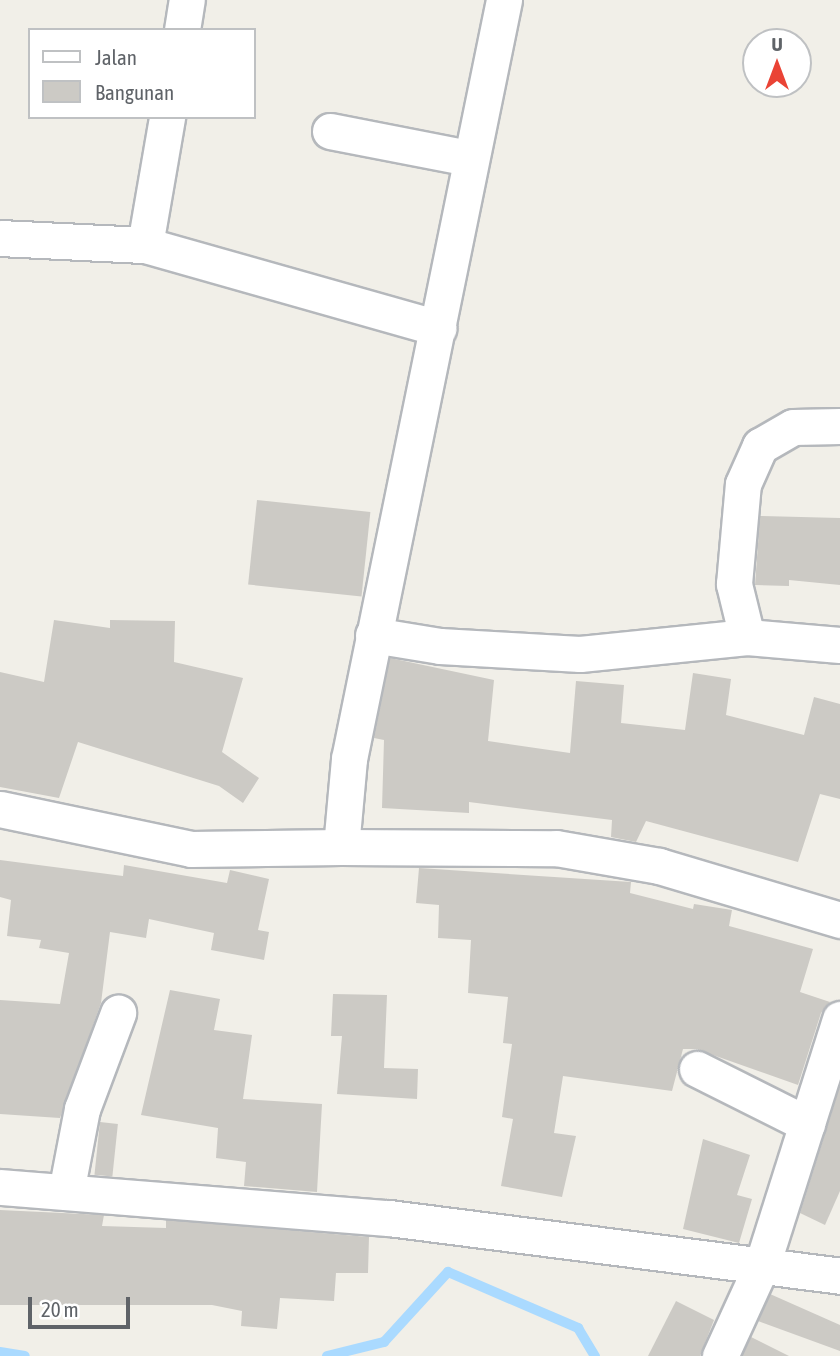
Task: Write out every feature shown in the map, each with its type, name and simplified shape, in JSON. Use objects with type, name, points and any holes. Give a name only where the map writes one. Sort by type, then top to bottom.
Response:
[{"type":"street","points":[[182,28],[187,0]]},
{"type":"street","points":[[316,849],[349,759],[439,328],[469,158],[503,0]]},
{"type":"street","points":[[145,244],[167,119]]},
{"type":"street","points":[[330,131],[469,158]]},
{"type":"street","points":[[0,238],[145,244],[439,328]]},
{"type":"street","points":[[747,637],[734,584],[735,526],[748,471],[760,446],[793,427],[840,426]]},
{"type":"street","points":[[373,635],[440,646],[580,654],[747,637],[840,645]]},
{"type":"street","points":[[0,809],[191,849],[556,848],[659,866],[840,920]]},
{"type":"street","points":[[66,1192],[82,1109],[118,1013]]},
{"type":"street","points":[[720,1356],[763,1262],[840,1019]]},
{"type":"street","points":[[697,1069],[807,1124]]},
{"type":"street","points":[[0,1187],[389,1218],[763,1262],[840,1276]]},
{"type":"building","points":[[257,500],[370,512],[361,596],[248,585]]},
{"type":"building","points":[[760,516],[840,518],[840,585],[789,580],[789,586],[755,585]]},
{"type":"building","points":[[54,620],[110,628],[110,620],[175,621],[174,662],[243,678],[222,752],[259,778],[243,803],[219,786],[78,742],[59,798],[0,787],[0,672],[44,682]]},
{"type":"building","points":[[390,658],[494,680],[488,741],[570,753],[576,681],[624,685],[621,723],[685,730],[693,673],[731,679],[726,715],[804,735],[814,697],[840,704],[840,799],[820,794],[798,862],[646,821],[636,842],[611,837],[612,820],[469,802],[469,813],[382,808],[384,740],[374,738]]},
{"type":"building","points":[[0,860],[123,876],[124,865],[227,883],[230,870],[269,879],[258,930],[269,932],[264,960],[211,950],[214,933],[149,919],[146,938],[110,932],[101,1003],[60,1118],[0,1114],[0,1000],[60,1004],[69,953],[39,948],[41,940],[7,936],[11,900],[0,897]]},
{"type":"building","points":[[419,868],[631,882],[630,893],[693,909],[694,904],[732,910],[729,926],[813,949],[800,992],[830,1002],[821,1013],[798,1085],[696,1049],[683,1049],[672,1091],[563,1076],[554,1133],[576,1136],[562,1197],[501,1186],[513,1119],[502,1117],[512,1044],[503,1043],[508,997],[468,993],[471,940],[438,938],[439,905],[416,903]]},
{"type":"building","points":[[170,990],[220,999],[214,1030],[252,1035],[243,1099],[322,1104],[317,1192],[244,1186],[246,1162],[216,1158],[218,1128],[141,1115]]},
{"type":"building","points":[[333,994],[387,995],[384,1068],[418,1069],[417,1099],[337,1094],[342,1036],[331,1036]]},
{"type":"building","points":[[840,1086],[840,1191],[825,1225],[800,1213]]},
{"type":"building","points":[[100,1122],[118,1124],[112,1177],[94,1175]]},
{"type":"building","points":[[703,1139],[750,1155],[737,1195],[752,1199],[739,1243],[683,1229]]},
{"type":"building","points":[[0,1210],[104,1215],[102,1226],[166,1228],[166,1220],[369,1237],[368,1273],[336,1273],[334,1301],[280,1298],[277,1329],[241,1326],[242,1311],[212,1305],[0,1305]]},
{"type":"building","points":[[770,1294],[840,1325],[840,1351],[758,1321]]},
{"type":"building","points":[[676,1301],[714,1320],[700,1356],[648,1356]]},
{"type":"building","points":[[751,1337],[789,1356],[742,1356]]},
{"type":"waterway","points":[[327,1356],[384,1342],[448,1272],[578,1328],[595,1356]]},
{"type":"waterway","points":[[0,1352],[25,1356]]}]
